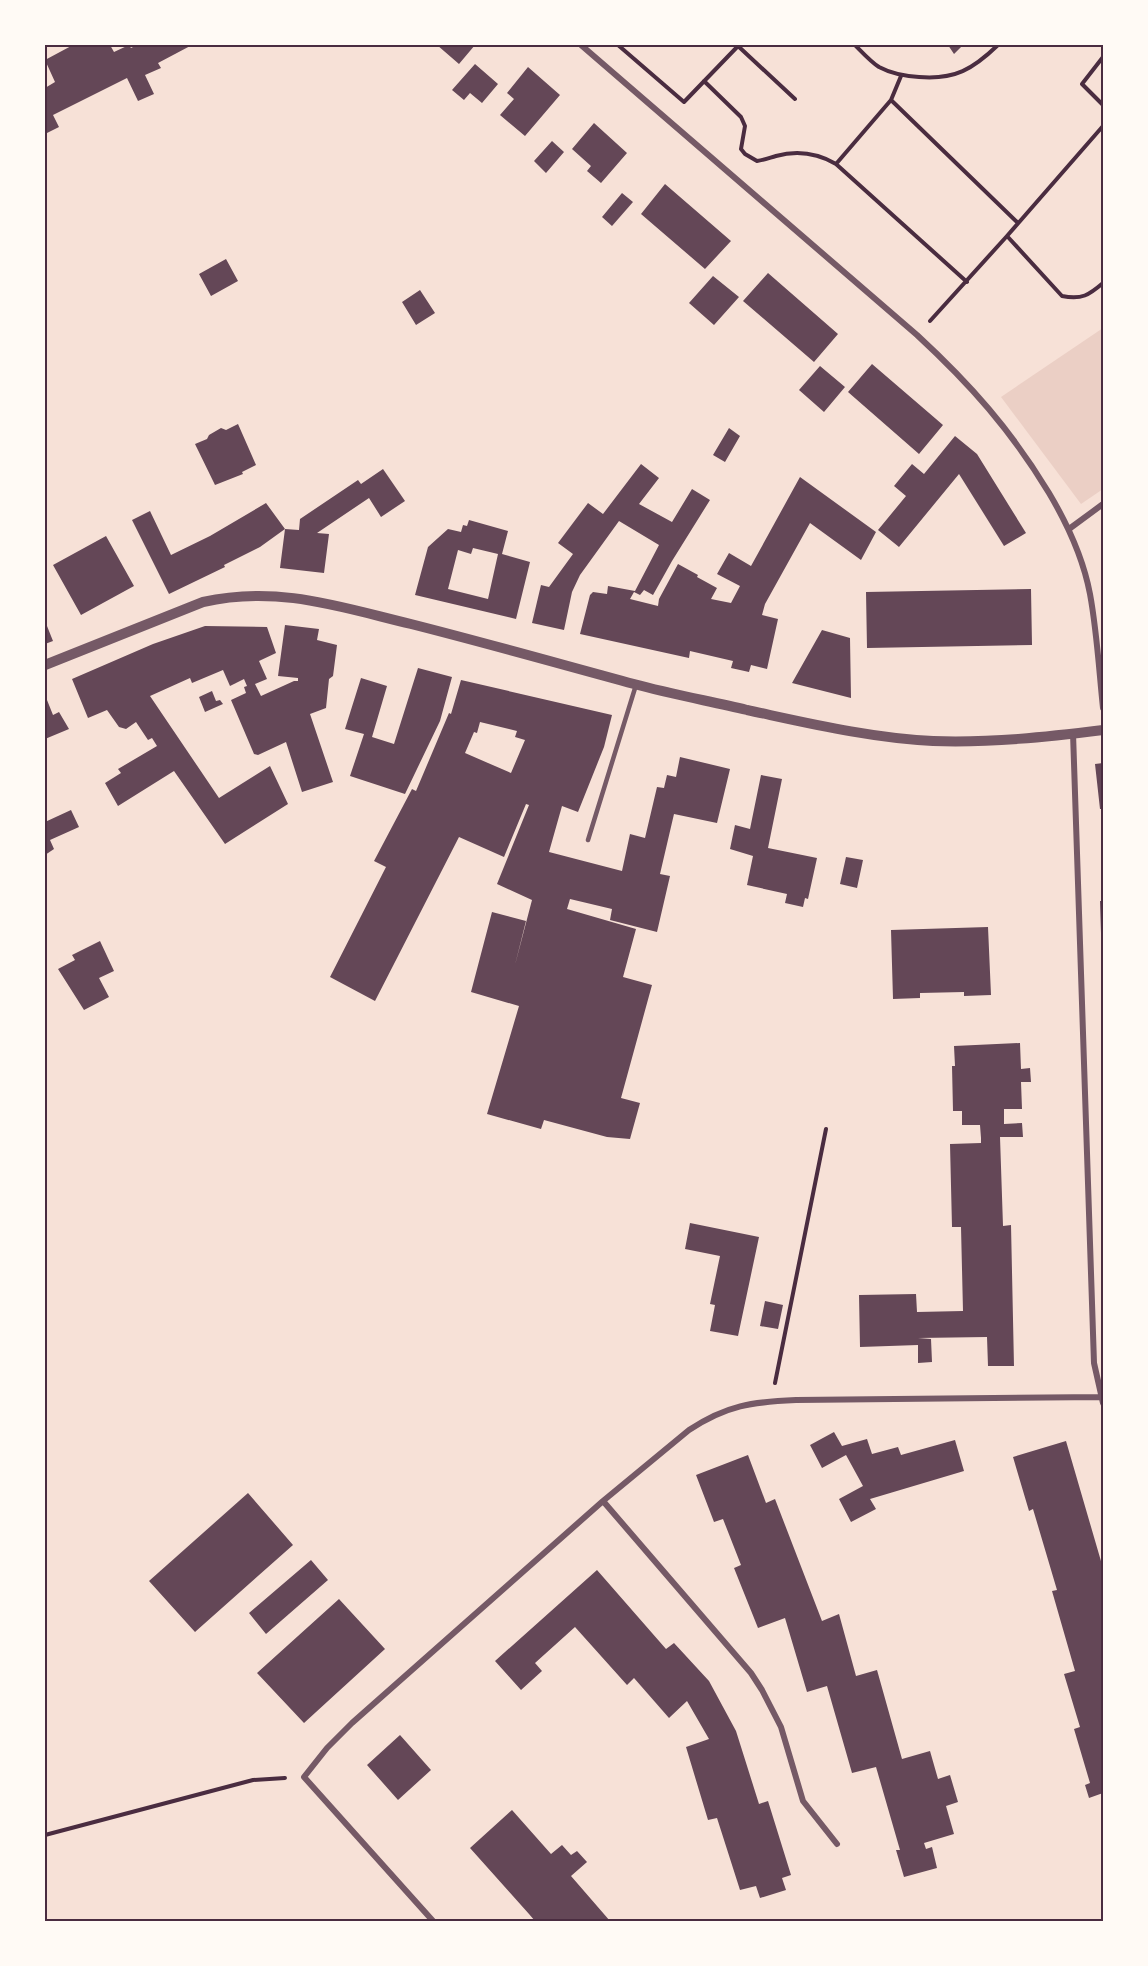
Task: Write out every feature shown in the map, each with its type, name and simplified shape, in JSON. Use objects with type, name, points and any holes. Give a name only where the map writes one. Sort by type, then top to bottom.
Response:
[{"type":"street","points":[[580,45],[917,335],[968,384],[1005,427],[1036,471],[1069,529],[1077,549],[1090,594],[1103,708]]},
{"type":"street","points":[[1069,529],[1103,504]]},
{"type":"street","points":[[45,665],[203,602],[223,597],[266,594],[315,601],[482,642],[636,685],[790,719],[893,738],[976,741],[1103,730]]},
{"type":"street","points":[[433,1921],[304,1777],[327,1748],[352,1723],[603,1501],[702,1421],[741,1405],[771,1401],[1102,1399],[1094,1363],[1073,733]]},
{"type":"street","points":[[603,1501],[757,1681],[781,1728],[803,1801],[837,1844]]},
{"type":"lane","points":[[588,840],[636,685]]},
{"type":"path","points":[[618,45],[684,102],[738,45],[795,99]]},
{"type":"path","points":[[855,45],[873,63],[891,73],[927,78],[955,75],[975,65],[998,45]]},
{"type":"path","points":[[1103,57],[1082,84],[1103,105]]},
{"type":"path","points":[[836,164],[891,100],[901,76]]},
{"type":"path","points":[[704,81],[741,117],[745,126],[741,149],[745,154],[757,161],[803,152],[826,158],[836,164],[967,282]]},
{"type":"path","points":[[891,100],[1018,223]]},
{"type":"path","points":[[917,335],[967,282],[1103,126]]},
{"type":"path","points":[[1007,236],[1062,296],[1072,298],[1089,295],[1103,282]]},
{"type":"path","points":[[771,1401],[826,1129]]},
{"type":"path","points":[[45,1835],[253,1780],[304,1777]]},
{"type":"shaded area","points":[[1103,328],[1103,489],[1081,504],[1001,397]]},
{"type":"building","points":[[73,45],[110,45],[114,52],[129,45],[131,48],[137,45],[192,45],[158,63],[161,68],[145,75],[154,94],[138,101],[127,78],[53,115],[59,127],[45,134],[45,88],[55,82],[45,60]]},
{"type":"building","points":[[437,45],[475,45],[459,64]]},
{"type":"building","points":[[948,45],[963,45],[954,54]]},
{"type":"building","points":[[475,64],[498,84],[482,103],[470,93],[464,100],[452,90]]},
{"type":"building","points":[[528,67],[560,95],[525,136],[500,115],[514,99],[507,93]]},
{"type":"building","points":[[594,123],[627,153],[601,183],[587,171],[591,166],[572,149]]},
{"type":"building","points":[[552,141],[564,152],[546,173],[534,161]]},
{"type":"building","points":[[665,184],[731,241],[705,269],[641,214]]},
{"type":"building","points":[[622,193],[633,202],[612,226],[602,217]]},
{"type":"building","points":[[226,259],[238,281],[211,296],[199,274]]},
{"type":"building","points":[[768,273],[838,334],[814,362],[743,301]]},
{"type":"building","points":[[713,276],[739,297],[714,325],[689,303]]},
{"type":"building","points":[[420,290],[435,313],[416,325],[402,302]]},
{"type":"building","points":[[872,364],[943,425],[919,454],[848,392]]},
{"type":"building","points":[[820,366],[845,387],[824,412],[799,390]]},
{"type":"building","points":[[238,424],[256,465],[242,472],[243,474],[215,485],[195,444],[207,439],[209,435],[221,428],[226,430]]},
{"type":"building","points":[[729,428],[740,436],[725,462],[713,455]]},
{"type":"building","points":[[955,436],[977,454],[1026,533],[1004,546],[959,474],[899,547],[878,530],[906,496],[894,486],[912,464],[924,474]]},
{"type":"building","points":[[641,464],[659,478],[639,504],[672,522],[692,489],[710,500],[653,595],[644,590],[640,595],[634,592],[630,599],[658,606],[659,599],[678,564],[717,588],[711,599],[731,603],[740,586],[717,574],[729,553],[751,566],[800,477],[876,532],[861,560],[810,523],[765,604],[762,615],[778,619],[767,669],[751,665],[749,672],[731,668],[733,661],[690,651],[689,658],[580,634],[590,595],[593,592],[607,594],[608,586],[635,591],[659,545],[619,521],[580,575],[572,592],[564,630],[532,623],[541,585],[549,587],[573,554],[558,543],[588,503],[603,514]]},
{"type":"building","points":[[383,469],[405,501],[381,517],[369,498],[317,533],[329,534],[324,573],[280,568],[285,529],[299,530],[300,519],[358,480],[361,484]]},
{"type":"building","points":[[266,503],[285,529],[260,547],[224,565],[225,567],[169,594],[132,520],[150,511],[171,555],[210,536]]},
{"type":"building","points":[[469,520],[508,531],[502,554],[530,562],[516,619],[415,595],[428,547],[448,529],[461,532],[463,525],[467,526]],"holes":[[[473,548],[498,554],[488,599],[448,589],[458,550],[471,554]]]},
{"type":"building","points":[[106,536],[134,586],[81,615],[53,565]]},
{"type":"building","points":[[1031,589],[1032,645],[867,648],[866,592]]},
{"type":"building","points":[[45,621],[53,641],[45,644]]},
{"type":"building","points":[[285,625],[319,629],[317,640],[337,645],[333,676],[329,679],[326,708],[310,714],[333,782],[302,792],[286,742],[258,755],[254,754],[231,700],[246,693],[244,687],[247,686],[244,679],[230,686],[223,670],[192,683],[190,678],[150,696],[219,798],[270,766],[288,804],[225,844],[174,771],[118,806],[105,783],[121,773],[118,769],[157,746],[152,738],[148,740],[136,722],[126,729],[119,727],[107,710],[88,718],[72,679],[153,644],[205,626],[267,627],[276,653],[259,661],[267,679],[255,684],[261,696],[298,681],[298,678],[278,676]]},
{"type":"building","points":[[822,630],[850,638],[851,698],[792,683]]},
{"type":"building","points":[[418,668],[452,677],[440,721],[405,794],[350,776],[364,734],[345,729],[361,678],[387,686],[372,737],[394,744]]},
{"type":"building","points":[[461,680],[612,715],[604,747],[578,812],[562,806],[549,852],[622,871],[630,834],[645,838],[657,787],[664,788],[667,775],[676,777],[680,757],[730,769],[717,823],[674,814],[660,874],[670,876],[657,932],[610,920],[612,909],[570,899],[567,909],[636,929],[623,977],[652,985],[621,1098],[640,1103],[630,1139],[607,1137],[544,1120],[541,1129],[487,1114],[519,1006],[471,992],[492,912],[526,921],[515,965],[532,900],[497,884],[529,805],[526,804],[504,857],[459,837],[375,1001],[330,977],[386,867],[374,861],[412,789],[416,791],[449,713],[451,714]],"holes":[[[480,722],[517,731],[515,737],[525,740],[511,773],[465,753],[474,732],[477,733]]]},
{"type":"building","points":[[212,691],[216,701],[220,700],[223,704],[205,712],[199,697]]},
{"type":"building","points":[[45,695],[53,715],[59,712],[69,729],[45,739]]},
{"type":"building","points":[[1103,763],[1103,809],[1100,809],[1095,764]]},
{"type":"building","points":[[761,775],[782,779],[768,848],[817,858],[808,899],[805,898],[803,907],[785,903],[787,894],[747,885],[753,856],[730,849],[735,825],[750,829]]},
{"type":"building","points":[[71,810],[79,827],[50,840],[54,849],[45,855],[45,822]]},
{"type":"building","points":[[846,857],[863,860],[857,888],[840,884]]},
{"type":"building","points":[[1100,901],[1103,901],[1103,933],[1101,933]]},
{"type":"building","points":[[988,927],[991,995],[964,996],[964,992],[920,993],[920,998],[893,999],[891,930]]},
{"type":"building","points":[[100,941],[114,971],[99,978],[109,997],[84,1010],[58,969],[75,960],[72,955]]},
{"type":"building","points":[[1020,1043],[1021,1069],[1030,1068],[1031,1082],[1021,1082],[1022,1109],[1004,1109],[1004,1124],[1022,1123],[1023,1137],[1000,1137],[1003,1226],[1011,1225],[1014,1366],[988,1366],[987,1337],[918,1338],[931,1339],[932,1362],[918,1363],[918,1345],[860,1347],[859,1295],[916,1294],[917,1312],[963,1311],[961,1227],[952,1227],[950,1144],[981,1143],[981,1138],[980,1125],[962,1125],[962,1111],[953,1111],[954,1046]]},
{"type":"building","points":[[690,1223],[759,1237],[738,1336],[710,1331],[715,1305],[710,1304],[720,1256],[685,1249]]},
{"type":"building","points":[[765,1301],[783,1305],[778,1329],[760,1326]]},
{"type":"building","points":[[834,1432],[842,1446],[867,1439],[872,1454],[898,1447],[901,1455],[955,1440],[964,1471],[870,1499],[876,1509],[851,1522],[839,1499],[863,1486],[846,1455],[822,1468],[810,1445]]},
{"type":"building","points":[[1066,1441],[1103,1568],[1101,1577],[1103,1583],[1103,1793],[1089,1798],[1085,1785],[1090,1783],[1074,1729],[1080,1727],[1064,1674],[1075,1671],[1052,1591],[1057,1590],[1033,1509],[1029,1511],[1013,1457]]},
{"type":"building","points":[[748,1455],[766,1503],[775,1499],[822,1621],[839,1614],[856,1676],[877,1670],[902,1759],[930,1751],[938,1779],[950,1775],[958,1802],[946,1806],[954,1834],[924,1843],[926,1849],[932,1847],[937,1868],[904,1877],[896,1850],[900,1850],[876,1767],[852,1773],[827,1686],[807,1692],[785,1618],[758,1628],[734,1568],[741,1565],[723,1519],[714,1522],[696,1475]]},
{"type":"building","points":[[248,1493],[293,1545],[195,1632],[149,1581]]},
{"type":"building","points":[[311,1560],[328,1580],[266,1634],[249,1613]]},
{"type":"building","points":[[597,1570],[666,1649],[674,1643],[709,1681],[736,1731],[759,1804],[768,1801],[791,1875],[782,1878],[786,1890],[760,1898],[756,1886],[740,1890],[717,1818],[708,1820],[686,1747],[709,1739],[687,1701],[669,1718],[634,1678],[627,1685],[575,1627],[535,1663],[542,1671],[521,1690],[495,1661]]},
{"type":"building","points":[[339,1599],[385,1649],[304,1723],[257,1673]]},
{"type":"building","points":[[400,1735],[431,1770],[398,1800],[367,1765]]},
{"type":"building","points":[[512,1810],[551,1854],[562,1845],[571,1855],[577,1851],[587,1862],[571,1876],[610,1921],[535,1921],[470,1848]]}]
